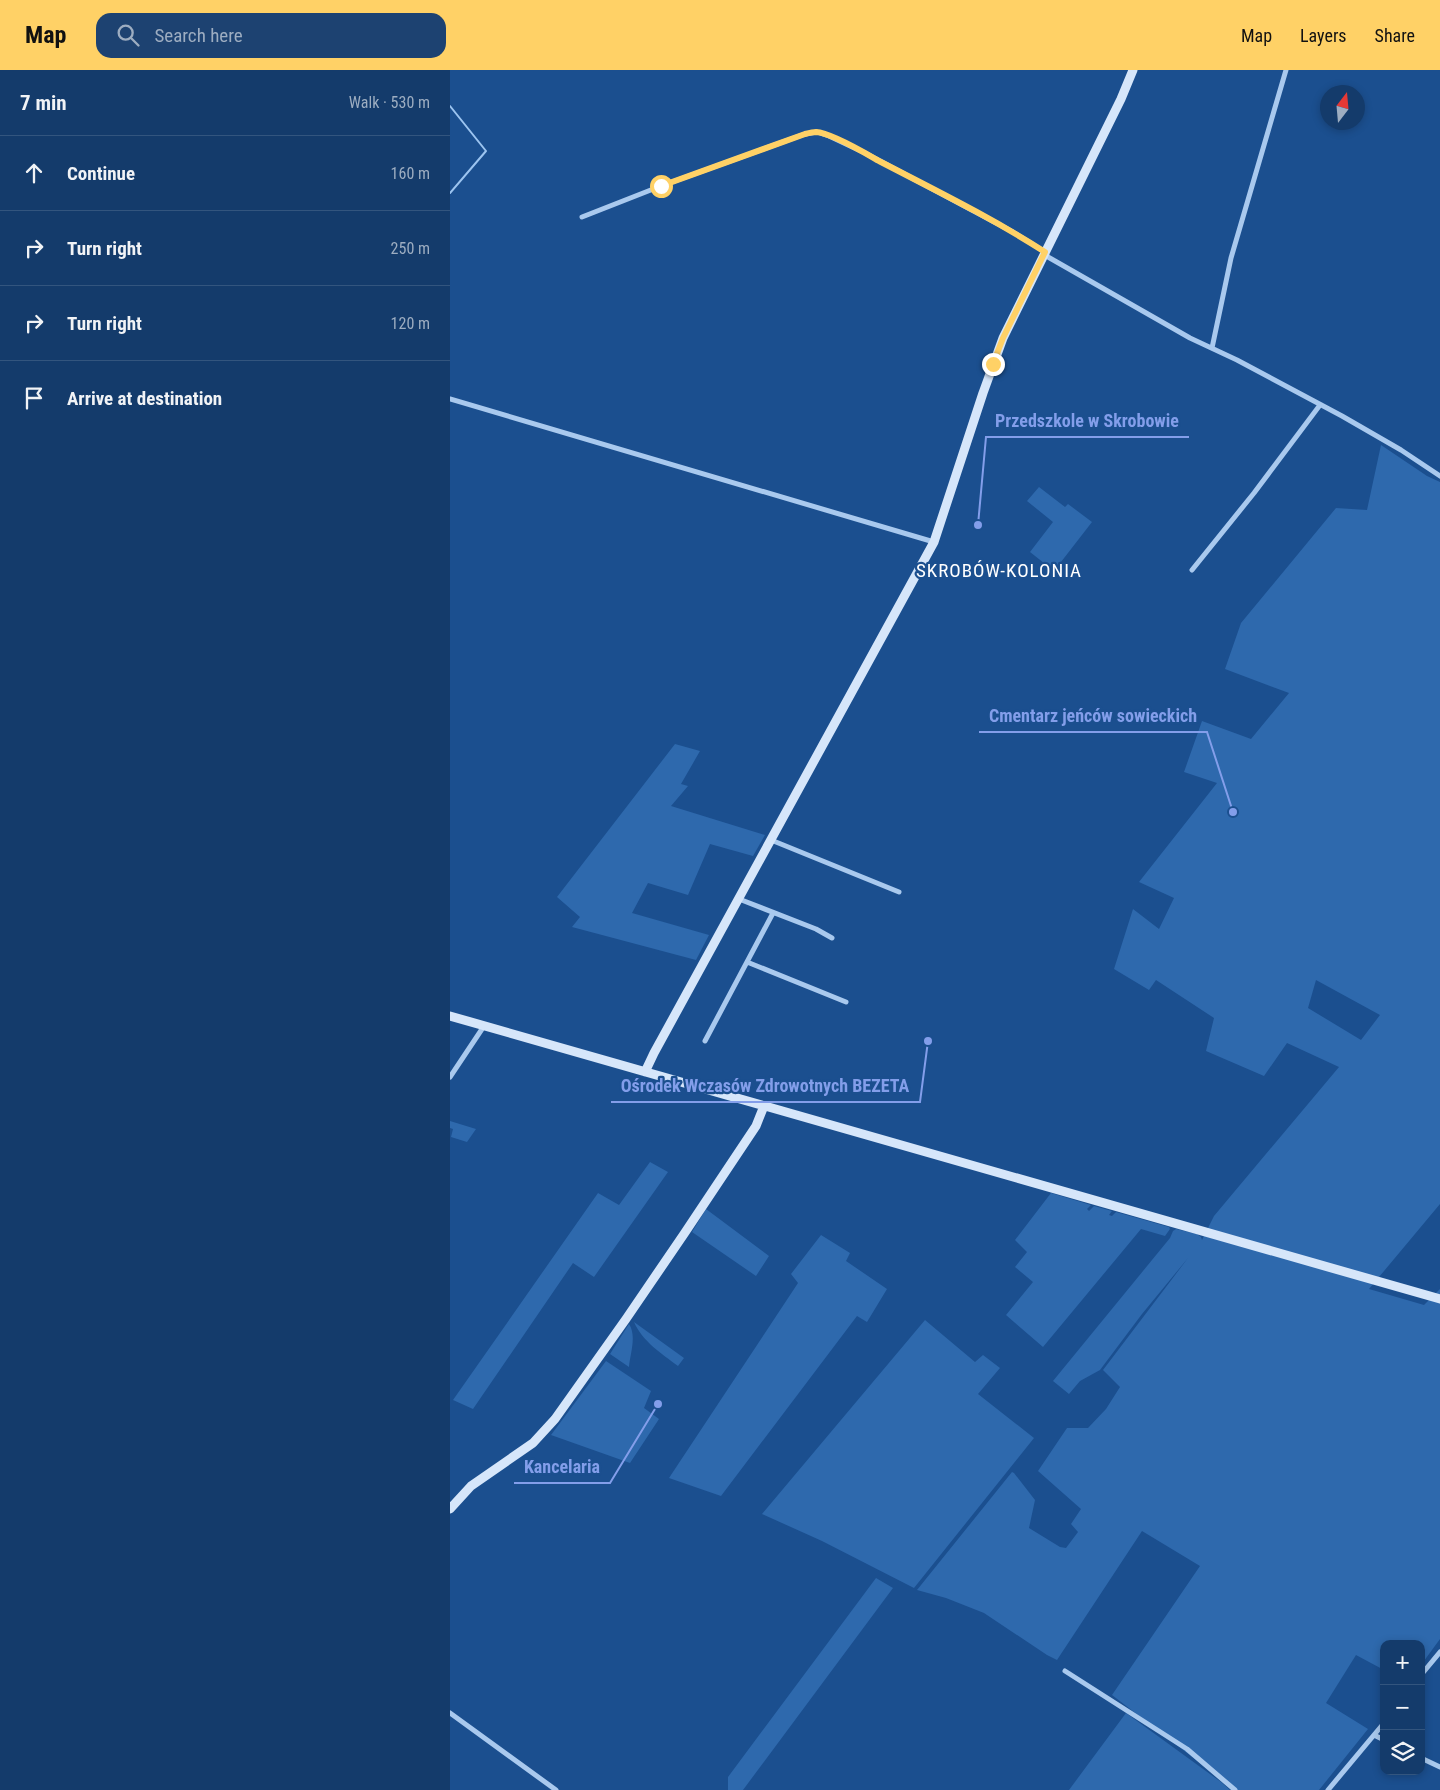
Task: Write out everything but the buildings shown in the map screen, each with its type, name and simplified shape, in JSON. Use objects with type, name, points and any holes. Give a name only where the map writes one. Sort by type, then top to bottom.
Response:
[{"type":"street","points":[[645,1072],[654,1052],[934,542],[1003,338],[1121,99],[1132,70]]},
{"type":"street","points":[[1212,348],[1230,258],[1286,70]]},
{"type":"street","points":[[582,217],[661,186],[805,134],[817,132],[856,149],[1013,232],[1045,252],[1048,256],[1128,303],[1190,338],[1320,405],[1400,450],[1440,476]]},
{"type":"street","points":[[450,399],[934,542]]},
{"type":"street","points":[[1192,570],[1260,485],[1320,405]]},
{"type":"street","points":[[771,840],[899,892]]},
{"type":"street","points":[[739,899],[832,938]]},
{"type":"street","points":[[705,1041],[773,912]]},
{"type":"street","points":[[747,962],[846,1002]]},
{"type":"street","points":[[450,1016],[1440,1299]]},
{"type":"street","points":[[450,1077],[484,1026]]},
{"type":"street","points":[[450,1509],[471,1486],[530,1445],[554,1419],[684,1234],[756,1126],[764,1106]]},
{"type":"street","points":[[1425,1670],[1440,1652]]},
{"type":"street","points":[[1065,1671],[1187,1749],[1235,1790]]},
{"type":"street","points":[[450,1713],[556,1790]]},
{"type":"street","points":[[1328,1790],[1380,1728]]},
{"type":"street","points":[[1374,1735],[1380,1738]]},
{"type":"street","points":[[1425,1760],[1440,1767]]},
{"type":"shaded area","points":[[1381,445],[1427,476],[1440,482],[1440,1204],[1369,1289],[1424,1305],[1440,1289],[1440,1639],[1425,1660],[1425,1640],[1380,1640],[1380,1668],[1356,1655],[1326,1703],[1368,1729],[1319,1790],[1235,1790],[1112,1695],[1200,1566],[1142,1531],[1057,1660],[984,1613],[946,1598],[917,1590],[1012,1472],[1035,1500],[1029,1528],[1060,1547],[1066,1548],[1078,1532],[1071,1524],[1081,1509],[1038,1471],[1067,1428],[1088,1428],[1106,1409],[1120,1387],[1103,1370],[1188,1258],[1142,1314],[1100,1370],[1080,1381],[1069,1394],[1053,1381],[1170,1238],[1173,1231],[1176,1229],[1197,1234],[1202,1240],[1214,1216],[1339,1067],[1287,1043],[1264,1076],[1206,1051],[1214,1018],[1156,980],[1149,990],[1114,969],[1133,909],[1159,929],[1174,898],[1139,882],[1217,783],[1184,772],[1202,721],[1251,739],[1289,693],[1225,669],[1241,623],[1336,508],[1367,510]],"holes":[[[1316,980],[1380,1015],[1361,1040],[1308,1008]]]},
{"type":"shaded area","points":[[1039,487],[1065,507],[1068,504],[1092,522],[1054,571],[1030,552],[1053,522],[1027,501]]},
{"type":"shaded area","points":[[675,744],[700,751],[681,784],[688,786],[671,806],[765,835],[753,856],[710,844],[688,895],[648,883],[632,913],[709,935],[696,960],[572,927],[580,917],[557,897]]},
{"type":"shaded area","points":[[450,1121],[476,1129],[467,1142],[451,1137],[453,1129],[450,1128]]},
{"type":"shaded area","points":[[650,1162],[668,1172],[594,1277],[573,1263],[473,1409],[453,1400],[598,1193],[619,1205]]},
{"type":"shaded area","points":[[1051,1193],[1091,1205],[1087,1209],[1089,1211],[1094,1206],[1112,1211],[1109,1215],[1112,1216],[1116,1212],[1169,1227],[1170,1229],[1165,1236],[1141,1229],[1043,1347],[1006,1315],[1033,1282],[1015,1267],[1027,1252],[1015,1240]]},
{"type":"shaded area","points":[[706,1209],[769,1256],[756,1276],[692,1232]]},
{"type":"shaded area","points":[[821,1235],[850,1253],[846,1261],[887,1289],[867,1322],[857,1316],[721,1496],[669,1478],[798,1283],[791,1274]]},
{"type":"shaded area","points":[[925,1320],[975,1362],[983,1355],[1000,1368],[978,1394],[1034,1438],[914,1588],[822,1541],[762,1514]]},
{"type":"shaded area","points":[[634,1322],[684,1358],[678,1366],[647,1341]]},
{"type":"shaded area","points":[[629,1324],[633,1339],[629,1367],[610,1354]]},
{"type":"shaded area","points":[[606,1361],[651,1391],[644,1408],[659,1419],[630,1463],[551,1435]]},
{"type":"shaded area","points":[[876,1578],[893,1588],[743,1790],[728,1790],[728,1777]]},
{"type":"shaded area","points":[[1126,1713],[1221,1782],[1230,1790],[1069,1790]]},
{"type":"waterway","points":[[450,106],[486,151],[450,193]]},
{"type":"place","name":"Przedszkole w Skrobowie","points":[[978,525]]},
{"type":"place","name":"Cmentarz jeńców sowieckich","points":[[1233,812]]},
{"type":"place","name":"Ośrodek Wczasów Zdrowotnych BEZETA","points":[[928,1041]]},
{"type":"place","name":"Kancelaria","points":[[658,1404]]},
{"type":"district","name":"SKROBÓW-KOLONIA","points":[[999,570]]},
{"type":"route","points":[[661,186],[805,134],[817,132],[865,153],[976,212],[1045,252],[1003,338],[993,364]]}]
